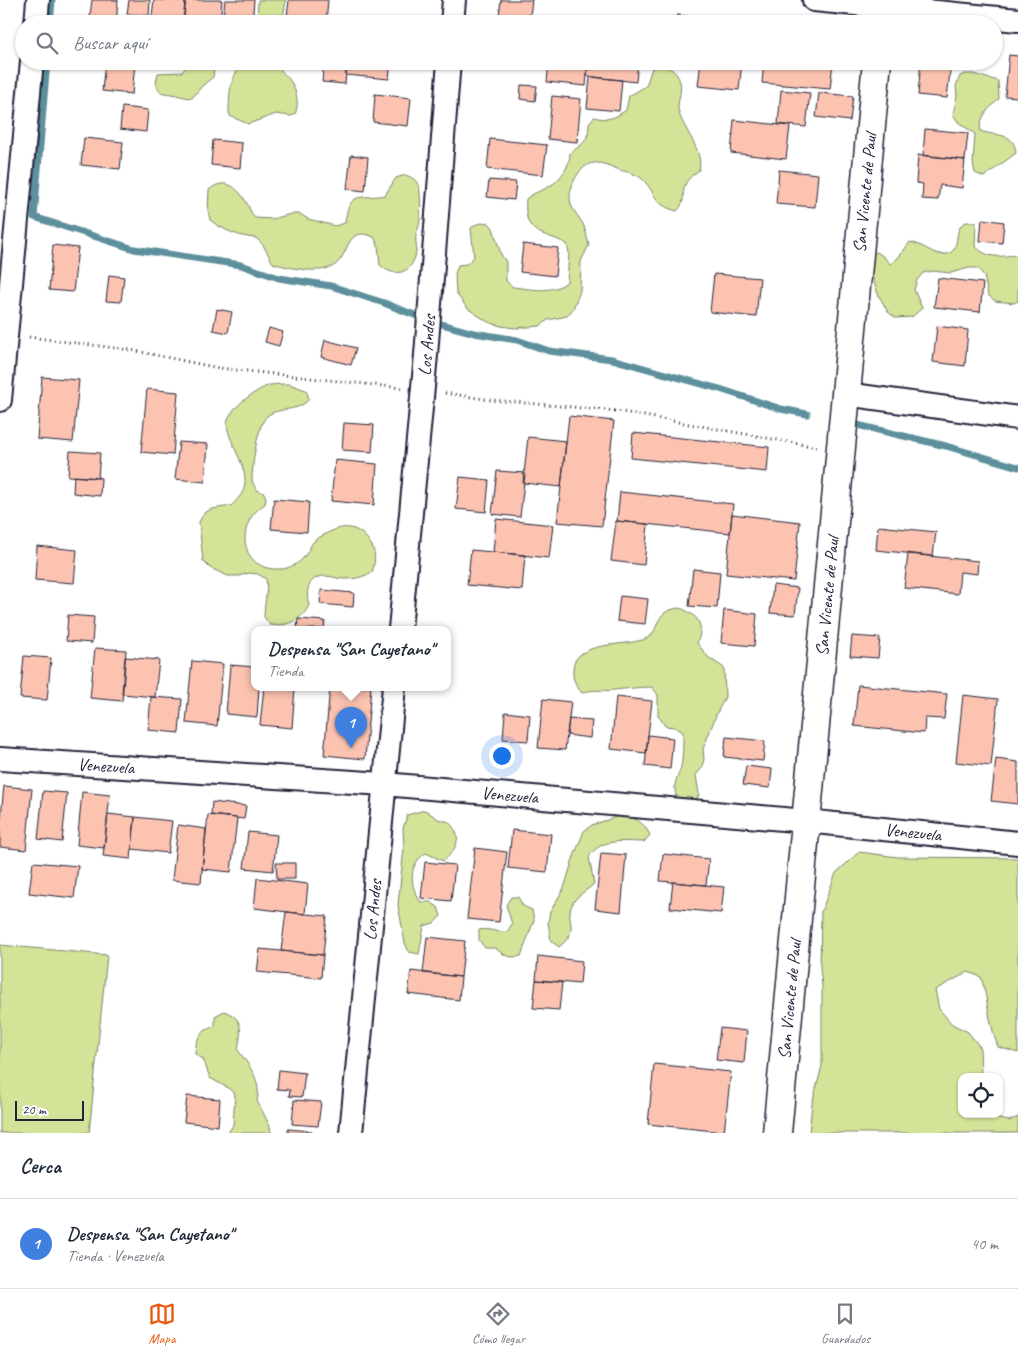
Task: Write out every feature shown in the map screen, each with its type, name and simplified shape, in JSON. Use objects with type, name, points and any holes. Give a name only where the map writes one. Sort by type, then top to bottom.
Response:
[{"type":"street","points":[[37,15],[38,0]]},
{"type":"street","points":[[453,15],[454,0]]},
{"type":"street","points":[[814,0],[882,10],[950,15]]},
{"type":"street","points":[[1003,19],[1018,20]]},
{"type":"street","points":[[0,400],[3,334],[31,70]]},
{"type":"street","name":"Los Andes","points":[[400,626],[426,355],[448,70]]},
{"type":"street","name":"San Vicente de Paul","points":[[777,1133],[876,70]]},
{"type":"street","points":[[846,394],[1018,418]]},
{"type":"street","name":"Los Andes","points":[[350,1133],[394,691]]},
{"type":"street","name":"Venezuela","points":[[0,759],[384,784],[806,821],[1018,844]]},
{"type":"green space","points":[[258,0],[286,0],[284,15],[257,15]]},
{"type":"green space","points":[[184,70],[214,70],[213,77],[192,98],[159,91],[156,82],[158,73],[182,72]]},
{"type":"green space","points":[[238,70],[281,70],[291,82],[296,93],[297,106],[295,114],[291,116],[276,114],[248,124],[230,116],[230,90]]},
{"type":"green space","points":[[651,70],[672,70],[677,75],[681,85],[678,104],[679,113],[699,156],[699,170],[686,183],[683,201],[677,211],[659,202],[646,183],[637,175],[604,164],[589,164],[576,177],[570,194],[572,206],[584,226],[589,245],[581,261],[580,291],[573,309],[567,316],[548,320],[540,326],[515,328],[488,322],[467,308],[456,293],[455,274],[458,265],[467,264],[474,257],[471,228],[477,224],[488,222],[493,228],[501,254],[506,262],[506,281],[513,287],[548,289],[561,286],[567,282],[569,253],[567,244],[531,227],[526,211],[526,199],[550,186],[562,175],[569,163],[570,153],[587,138],[589,123],[594,117],[603,119],[618,115],[626,110],[629,96],[646,86]]},
{"type":"green space","points":[[973,74],[998,81],[999,99],[983,117],[980,131],[1004,136],[1012,141],[1015,146],[1016,153],[984,177],[975,173],[973,163],[975,134],[958,122],[953,114],[957,96],[956,86],[960,76]]},
{"type":"green space","points":[[405,175],[414,179],[418,184],[420,190],[420,212],[414,259],[411,265],[402,272],[392,272],[380,265],[378,245],[374,237],[364,234],[353,238],[338,262],[332,267],[319,270],[303,270],[273,263],[263,245],[256,238],[232,232],[210,220],[208,210],[209,190],[219,184],[224,184],[238,190],[255,218],[272,219],[291,214],[300,214],[308,219],[335,226],[345,223],[347,212],[353,201],[363,197],[385,195],[396,178]]},
{"type":"green space","points":[[966,222],[976,222],[975,246],[980,250],[995,256],[1018,255],[1018,301],[1014,303],[995,301],[988,295],[984,276],[978,268],[969,268],[951,273],[933,271],[923,273],[917,280],[914,290],[922,308],[912,317],[896,318],[888,312],[878,294],[869,268],[872,254],[877,252],[890,264],[898,258],[910,242],[939,254],[946,254],[954,249],[958,231]]},
{"type":"green space","points":[[289,384],[306,390],[309,399],[300,406],[272,413],[263,421],[260,428],[254,456],[252,480],[257,490],[264,493],[266,498],[265,504],[255,512],[245,534],[249,555],[256,563],[267,568],[287,568],[302,559],[316,539],[331,531],[351,528],[357,530],[367,539],[372,546],[375,559],[372,572],[363,576],[345,579],[325,576],[315,579],[309,586],[307,595],[309,605],[303,615],[288,624],[270,625],[264,617],[267,589],[266,579],[258,574],[249,573],[239,576],[228,576],[210,568],[203,561],[199,522],[204,513],[212,509],[231,506],[243,491],[245,475],[227,425],[231,413],[250,395],[264,387]]},
{"type":"green space","points":[[680,608],[695,617],[700,625],[697,643],[708,657],[724,668],[725,697],[703,749],[703,767],[696,775],[699,794],[695,803],[677,800],[675,783],[682,761],[683,732],[675,727],[665,726],[658,715],[658,695],[652,687],[593,690],[582,693],[573,676],[576,660],[582,653],[602,646],[645,639],[654,632],[665,613]]},
{"type":"green space","points":[[425,810],[438,819],[449,822],[455,831],[457,840],[452,852],[443,861],[426,853],[420,858],[413,869],[412,876],[417,896],[421,902],[430,902],[438,907],[441,916],[434,923],[424,926],[419,954],[409,952],[405,943],[398,905],[404,848],[403,829],[407,815]]},
{"type":"green space","points":[[619,816],[638,820],[650,835],[644,842],[621,841],[606,843],[589,857],[594,884],[573,903],[570,909],[571,930],[566,941],[559,947],[551,941],[548,922],[550,912],[564,888],[584,831],[592,825]]},
{"type":"green space","points":[[859,852],[898,857],[1018,858],[1018,1053],[998,1047],[981,977],[968,972],[935,990],[939,1009],[952,1024],[968,1032],[980,1047],[981,1073],[958,1073],[958,1118],[994,1118],[1009,1121],[1018,1117],[1018,1133],[809,1133],[812,1104],[822,1066],[821,912],[836,873]]},
{"type":"green space","points":[[511,897],[518,897],[523,906],[532,910],[534,920],[521,956],[517,957],[507,956],[495,948],[485,948],[479,940],[479,930],[507,932],[512,924],[506,905]]},
{"type":"green space","points":[[0,945],[107,955],[89,1133],[0,1133]]},
{"type":"green space","points":[[224,1011],[231,1014],[240,1026],[238,1050],[256,1080],[258,1086],[257,1101],[270,1126],[271,1133],[228,1133],[233,1125],[235,1094],[210,1078],[203,1059],[195,1054],[196,1044],[200,1036],[206,1030],[215,1026],[215,1016]]},
{"type":"building","points":[[92,0],[118,0],[117,15],[90,15]]},
{"type":"building","points":[[129,0],[150,0],[149,15],[127,14]]},
{"type":"building","points":[[154,0],[185,1],[184,15],[152,15]]},
{"type":"building","points":[[186,0],[222,0],[221,15],[184,15]]},
{"type":"building","points":[[225,0],[254,0],[253,15],[223,15]]},
{"type":"building","points":[[289,0],[328,0],[327,15],[287,15]]},
{"type":"building","points":[[501,0],[532,0],[530,15],[499,15]]},
{"type":"building","points":[[1009,55],[1018,56],[1018,97],[1005,96]]},
{"type":"building","points":[[104,70],[134,70],[132,94],[102,91]]},
{"type":"building","points":[[323,70],[346,70],[345,84],[322,82]]},
{"type":"building","points":[[346,70],[390,70],[389,79],[346,75]]},
{"type":"building","points":[[548,70],[587,70],[586,86],[547,82]]},
{"type":"building","points":[[587,70],[637,70],[636,82],[587,76]]},
{"type":"building","points":[[700,70],[741,70],[739,90],[698,86]]},
{"type":"building","points":[[763,70],[832,70],[830,89],[762,83]]},
{"type":"building","points":[[920,70],[950,70],[947,98],[918,95]]},
{"type":"building","points":[[590,77],[622,80],[619,111],[587,108]]},
{"type":"building","points":[[521,85],[537,86],[535,101],[520,99]]},
{"type":"building","points":[[781,90],[810,93],[806,127],[778,124]]},
{"type":"building","points":[[819,93],[853,96],[850,121],[816,117]]},
{"type":"building","points":[[375,94],[411,98],[408,126],[373,122]]},
{"type":"building","points":[[552,96],[581,99],[577,142],[548,139]]},
{"type":"building","points":[[122,107],[148,110],[146,132],[120,129]]},
{"type":"building","points":[[734,120],[790,126],[786,159],[731,153]]},
{"type":"building","points":[[925,129],[968,133],[965,160],[923,155]]},
{"type":"building","points":[[84,138],[123,142],[120,169],[81,165]]},
{"type":"building","points":[[490,139],[547,145],[543,175],[487,169]]},
{"type":"building","points":[[213,140],[242,143],[240,168],[211,165]]},
{"type":"building","points":[[351,155],[368,157],[365,191],[347,189]]},
{"type":"building","points":[[918,155],[965,160],[962,188],[940,185],[938,200],[922,199],[923,184],[916,183]]},
{"type":"building","points":[[779,170],[818,174],[815,207],[776,204]]},
{"type":"building","points":[[489,180],[516,182],[514,200],[487,197]]},
{"type":"building","points":[[982,219],[1004,222],[1002,243],[980,241]]},
{"type":"building","points":[[523,244],[558,248],[555,276],[520,272]]},
{"type":"building","points":[[53,245],[78,248],[73,292],[49,290]]},
{"type":"building","points":[[714,274],[760,278],[756,317],[710,312]]},
{"type":"building","points":[[109,275],[124,277],[121,302],[106,301]]},
{"type":"building","points":[[938,278],[983,283],[980,312],[934,307]]},
{"type":"building","points":[[217,309],[232,312],[228,333],[213,330]]},
{"type":"building","points":[[937,326],[968,330],[965,366],[933,362]]},
{"type":"building","points":[[269,328],[283,332],[279,346],[265,342]]},
{"type":"building","points":[[325,340],[356,348],[351,365],[321,357]]},
{"type":"building","points":[[42,377],[79,380],[73,442],[37,439]]},
{"type":"building","points":[[147,389],[178,392],[173,455],[141,452]]},
{"type":"building","points":[[569,416],[614,421],[602,526],[557,522]]},
{"type":"building","points":[[344,423],[374,425],[372,452],[342,450]]},
{"type":"building","points":[[633,433],[769,447],[767,472],[631,458]]},
{"type":"building","points":[[528,437],[566,441],[561,487],[523,483]]},
{"type":"building","points":[[179,442],[208,444],[205,482],[175,479]]},
{"type":"building","points":[[70,451],[100,453],[98,478],[68,476]]},
{"type":"building","points":[[335,460],[377,464],[374,505],[331,501]]},
{"type":"building","points":[[497,471],[525,473],[520,517],[492,514]]},
{"type":"building","points":[[74,476],[101,478],[100,496],[73,493]]},
{"type":"building","points":[[460,477],[489,480],[486,512],[456,509]]},
{"type":"building","points":[[620,492],[733,504],[730,533],[617,521]]},
{"type":"building","points":[[274,499],[309,502],[307,532],[271,529]]},
{"type":"building","points":[[732,514],[800,522],[794,581],[726,574]]},
{"type":"building","points":[[496,519],[553,525],[549,558],[493,552]]},
{"type":"building","points":[[616,521],[648,524],[644,565],[611,561]]},
{"type":"building","points":[[878,526],[936,532],[933,556],[876,550]]},
{"type":"building","points":[[37,546],[77,550],[74,583],[35,580]]},
{"type":"building","points":[[471,550],[525,555],[522,590],[467,585]]},
{"type":"building","points":[[908,554],[978,561],[977,574],[960,572],[958,594],[904,588]]},
{"type":"building","points":[[693,569],[720,572],[717,608],[689,606]]},
{"type":"building","points":[[773,585],[798,588],[795,615],[770,613]]},
{"type":"building","points":[[321,590],[354,593],[353,607],[320,604]]},
{"type":"building","points":[[620,596],[648,599],[645,624],[617,621]]},
{"type":"building","points":[[724,610],[757,614],[754,646],[721,643]]},
{"type":"building","points":[[68,615],[94,617],[92,643],[66,641]]},
{"type":"building","points":[[298,619],[325,621],[324,626],[297,626]]},
{"type":"building","points":[[852,636],[880,638],[878,658],[850,656]]},
{"type":"building","points":[[95,648],[126,650],[122,701],[90,698]]},
{"type":"building","points":[[24,656],[51,658],[47,700],[20,698]]},
{"type":"building","points":[[125,657],[159,660],[155,697],[122,694]]},
{"type":"building","points":[[192,661],[223,664],[217,726],[186,723]]},
{"type":"building","points":[[230,665],[251,667],[251,691],[259,691],[257,717],[226,714]]},
{"type":"building","points":[[858,685],[947,694],[944,719],[925,718],[924,733],[854,726]]},
{"type":"building","points":[[264,691],[295,691],[292,728],[260,725]]},
{"type":"building","points":[[330,691],[371,691],[365,759],[324,755]]},
{"type":"building","points":[[963,695],[998,699],[991,766],[956,762]]},
{"type":"building","points":[[151,697],[182,699],[179,733],[148,730]]},
{"type":"building","points":[[616,697],[652,701],[646,753],[611,749]]},
{"type":"building","points":[[543,699],[571,702],[565,750],[538,748]]},
{"type":"building","points":[[505,712],[530,715],[528,741],[503,739]]},
{"type":"building","points":[[569,719],[592,721],[590,738],[567,735]]},
{"type":"building","points":[[648,735],[673,738],[670,769],[645,766]]},
{"type":"building","points":[[726,737],[765,741],[763,761],[724,757]]},
{"type":"building","points":[[996,759],[1018,762],[1018,804],[991,801]]},
{"type":"building","points":[[746,766],[772,769],[770,788],[743,785]]},
{"type":"building","points":[[4,786],[32,789],[26,850],[0,847]]},
{"type":"building","points":[[43,791],[67,793],[62,842],[38,839]]},
{"type":"building","points":[[82,792],[110,795],[104,848],[77,845]]},
{"type":"building","points":[[212,802],[246,806],[244,819],[211,815]]},
{"type":"building","points":[[108,814],[135,817],[131,859],[103,856]]},
{"type":"building","points":[[208,815],[237,818],[231,872],[202,869]]},
{"type":"building","points":[[135,817],[172,821],[168,853],[132,849]]},
{"type":"building","points":[[178,825],[206,829],[201,883],[172,880]]},
{"type":"building","points":[[512,830],[551,834],[547,872],[508,868]]},
{"type":"building","points":[[248,832],[277,835],[273,871],[244,868]]},
{"type":"building","points":[[475,848],[507,852],[499,922],[467,919]]},
{"type":"building","points":[[601,853],[626,855],[621,912],[595,909]]},
{"type":"building","points":[[663,854],[709,859],[706,885],[660,881]]},
{"type":"building","points":[[33,862],[78,866],[74,898],[29,893]]},
{"type":"building","points":[[425,862],[455,865],[451,901],[421,898]]},
{"type":"building","points":[[276,863],[295,863],[295,879],[277,879]]},
{"type":"building","points":[[257,878],[308,884],[305,914],[254,908]]},
{"type":"building","points":[[673,882],[724,887],[721,913],[670,908]]},
{"type":"building","points":[[286,912],[327,916],[323,955],[281,951]]},
{"type":"building","points":[[427,937],[465,941],[461,977],[423,973]]},
{"type":"building","points":[[260,949],[323,955],[321,978],[257,972]]},
{"type":"building","points":[[538,956],[582,961],[580,984],[536,980]]},
{"type":"building","points":[[411,971],[461,977],[459,1000],[408,994]]},
{"type":"building","points":[[536,980],[562,982],[559,1010],[533,1008]]},
{"type":"building","points":[[720,1028],[747,1031],[744,1063],[716,1060]]},
{"type":"building","points":[[654,1064],[731,1072],[724,1132],[648,1124]]},
{"type":"building","points":[[279,1070],[305,1073],[302,1097],[289,1096],[290,1090],[277,1089]]},
{"type":"building","points":[[187,1096],[220,1099],[218,1126],[184,1122]]},
{"type":"building","points":[[294,1100],[321,1102],[318,1126],[292,1124]]},
{"type":"building","points":[[288,1129],[312,1131],[312,1133],[288,1133]]},
{"type":"waterway","points":[[51,15],[52,0]]},
{"type":"waterway","points":[[46,70],[34,217],[134,249],[241,265],[279,278],[331,286],[384,303],[427,320],[474,333],[517,340],[549,351],[612,359],[723,390],[781,409],[807,414]]},
{"type":"waterway","points":[[853,424],[946,446],[1018,467]]},
{"type":"place","name":"Despensa \"San Cayetano\"","points":[[351,748]]}]
